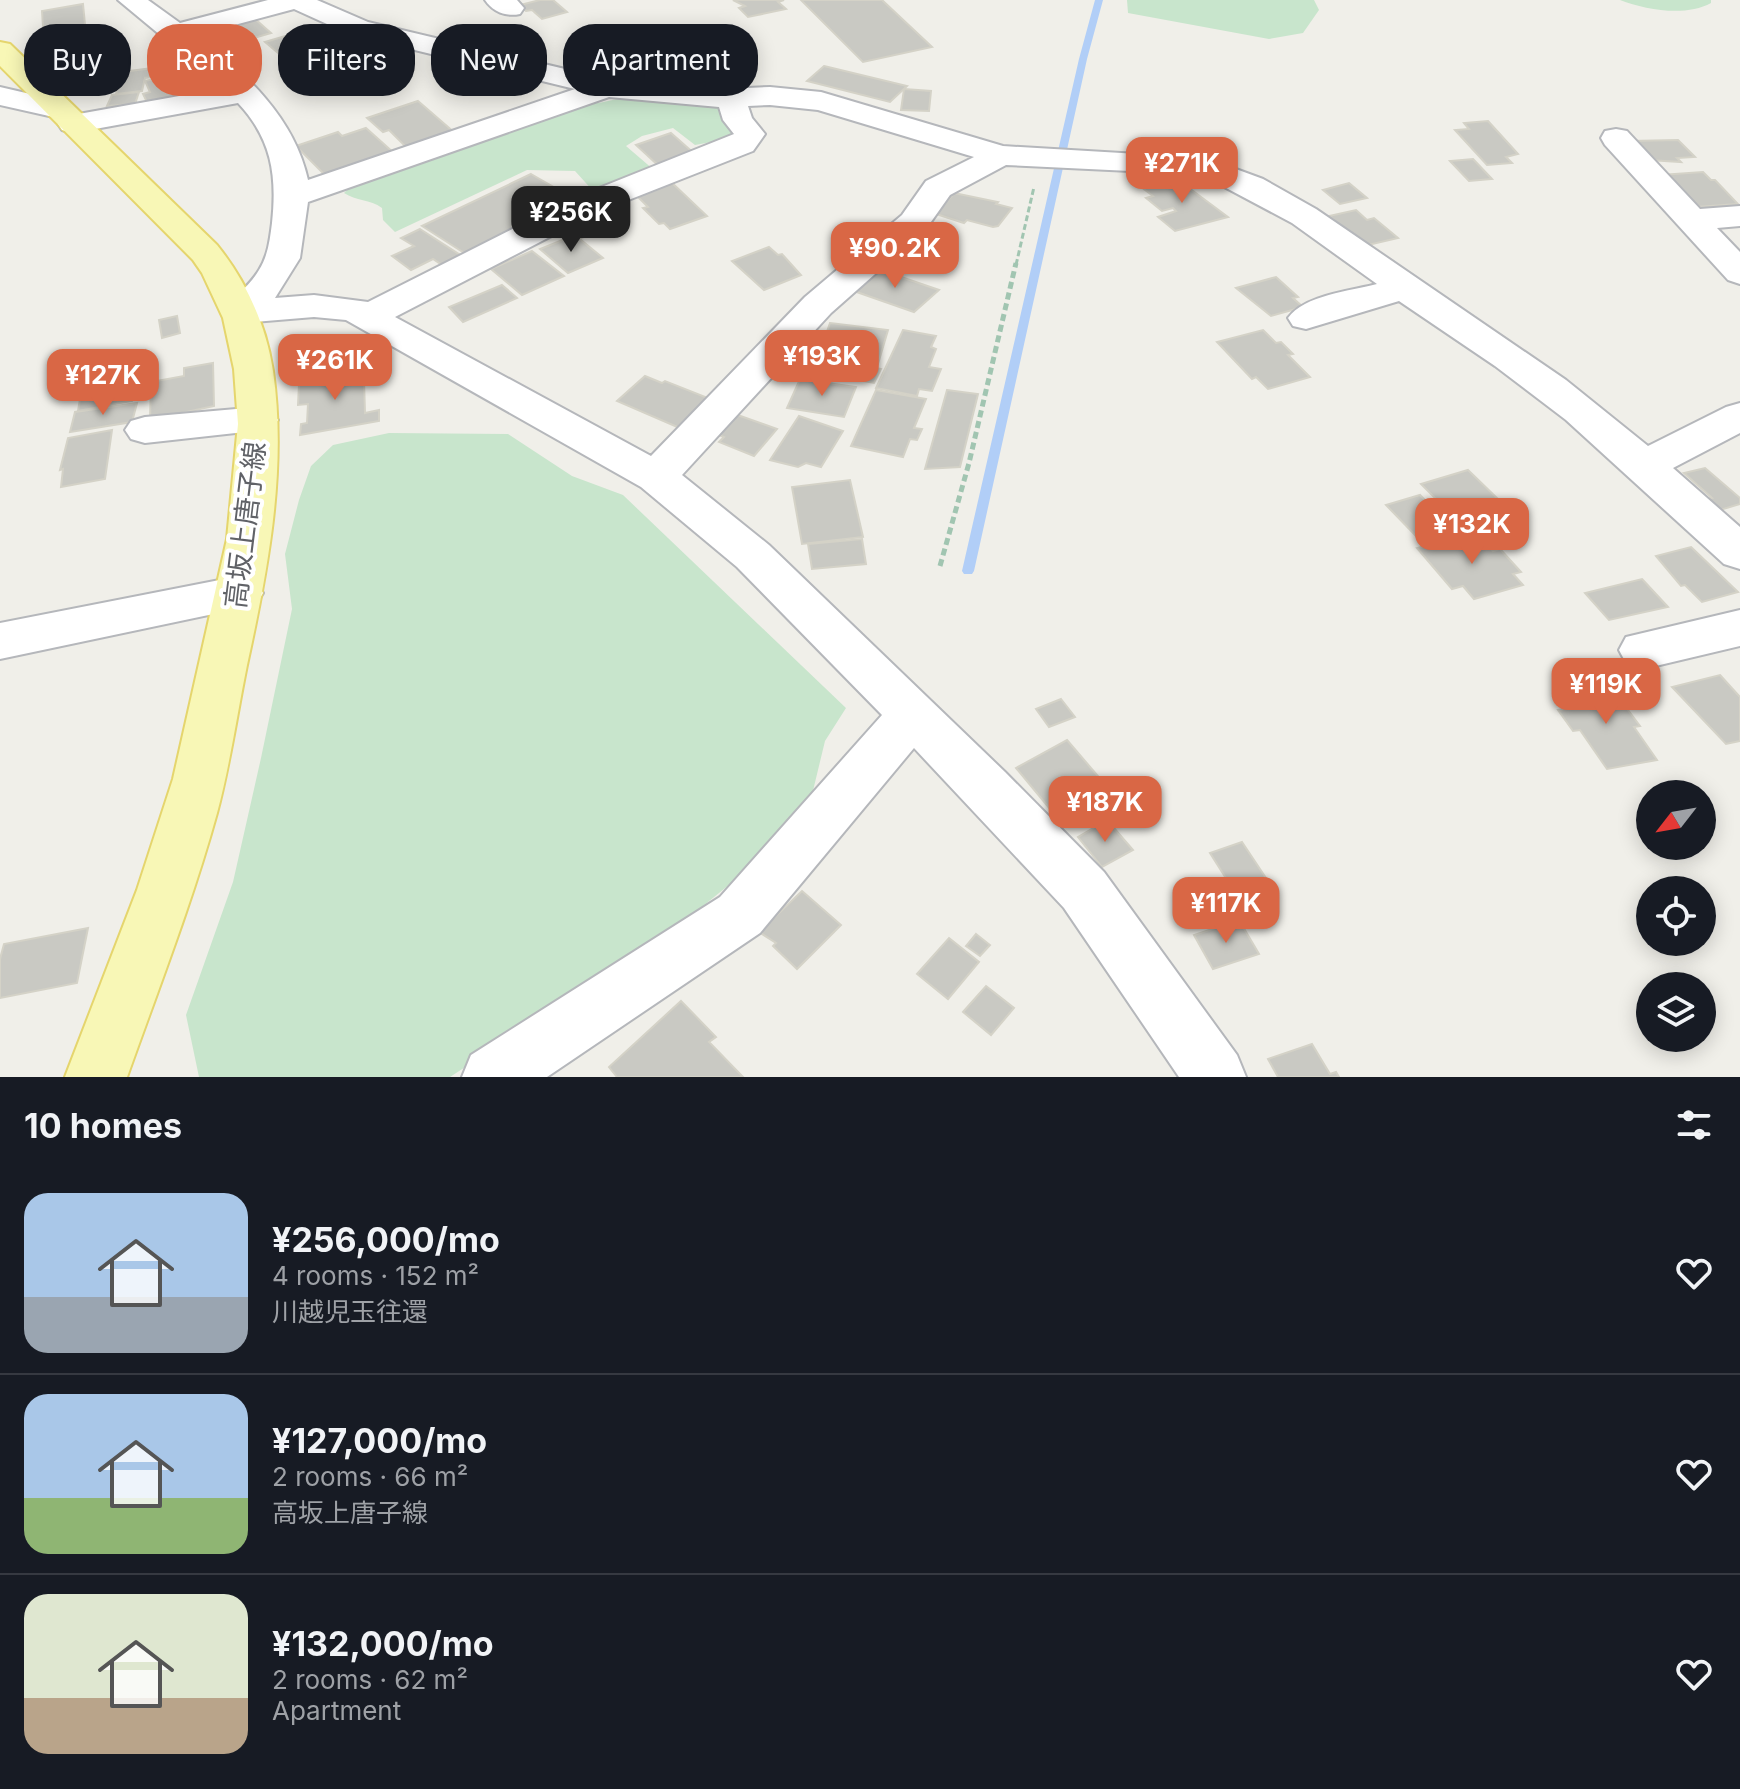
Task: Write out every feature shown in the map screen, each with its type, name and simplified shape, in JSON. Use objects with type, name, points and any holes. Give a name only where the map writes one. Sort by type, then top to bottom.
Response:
[{"type":"main road","name":"高坂上唐子線","points":[[0,50],[190,237],[220,272],[241,312],[252,352],[258,420],[253,503],[240,593],[188,823],[96,1077]]},
{"type":"street","points":[[131,0],[165,24]]},
{"type":"street","points":[[209,24],[302,1],[359,28],[563,77]]},
{"type":"street","points":[[0,96],[66,117],[224,96]]},
{"type":"street","points":[[241,312],[281,269],[288,239],[292,180],[272,126],[248,96]]},
{"type":"street","points":[[291,197],[584,96]]},
{"type":"street","points":[[676,96],[702,99],[770,96],[821,101],[1001,155],[1195,165],[1214,170],[1291,207],[1523,368],[1645,465],[1740,553]]},
{"type":"street","points":[[367,317],[586,205],[742,144],[750,134],[738,120],[731,99]]},
{"type":"street","points":[[1616,138],[1740,273]]},
{"type":"street","points":[[656,477],[818,305],[914,222],[938,188],[1001,155]]},
{"type":"street","points":[[1691,220],[1740,216]]},
{"type":"street","points":[[1306,318],[1326,309],[1405,288]]},
{"type":"street","points":[[241,312],[327,305],[355,310],[656,477],[753,556],[1084,890],[1215,1077]]},
{"type":"street","points":[[1645,465],[1740,416]]},
{"type":"street","points":[[145,430],[258,420]]},
{"type":"street","points":[[0,641],[240,593]]},
{"type":"street","points":[[1643,650],[1740,628]]},
{"type":"street","points":[[493,1077],[740,915],[912,715]]},
{"type":"path","points":[[940,566],[969,463],[1041,158]]},
{"type":"green space","points":[[1127,0],[1314,0],[1319,10],[1303,33],[1269,39],[1128,13]]},
{"type":"green space","points":[[1620,0],[1711,0],[1711,3],[1678,11],[1642,7]]},
{"type":"green space","points":[[640,96],[683,104],[723,105],[736,129],[733,138],[695,145],[673,128],[642,136],[626,146],[654,170],[595,193],[575,171],[527,170],[395,232],[383,220],[382,208],[344,193],[354,183],[583,102],[599,103]]},
{"type":"green space","points":[[389,433],[508,434],[572,476],[623,495],[846,708],[825,741],[811,799],[735,880],[671,932],[450,1077],[199,1077],[186,1015],[233,882],[261,758],[292,609],[285,554],[299,500],[311,466],[333,445]]},
{"type":"building","points":[[553,0],[567,12],[542,19],[520,5]]},
{"type":"building","points":[[733,0],[784,0],[778,2],[786,9],[748,17],[739,8],[745,6]]},
{"type":"building","points":[[801,0],[882,0],[932,47],[863,62]]},
{"type":"building","points":[[83,4],[85,24],[43,24],[42,11]]},
{"type":"building","points":[[254,18],[261,24],[232,24]]},
{"type":"building","points":[[262,25],[271,33],[262,36]]},
{"type":"building","points":[[278,38],[278,53],[265,42]]},
{"type":"building","points":[[824,66],[907,86],[890,102],[807,81]]},
{"type":"building","points":[[147,69],[142,91],[131,92],[131,71]]},
{"type":"building","points":[[904,89],[931,91],[929,111],[901,110]]},
{"type":"building","points":[[139,92],[135,104],[107,106],[112,96],[131,96],[131,93]]},
{"type":"building","points":[[147,93],[147,96],[177,96],[147,102],[143,94]]},
{"type":"building","points":[[418,101],[455,133],[406,147],[389,130],[383,132],[367,118]]},
{"type":"building","points":[[1488,121],[1518,154],[1506,157],[1512,163],[1487,165],[1455,130],[1469,129],[1464,123]]},
{"type":"building","points":[[366,128],[394,153],[326,176],[296,146],[338,132],[342,136]]},
{"type":"building","points":[[671,133],[696,155],[660,167],[636,145]]},
{"type":"building","points":[[1678,140],[1695,157],[1677,158],[1681,162],[1649,160],[1631,141]]},
{"type":"building","points":[[1473,159],[1492,179],[1469,181],[1450,161]]},
{"type":"building","points":[[1703,172],[1738,204],[1696,207],[1659,175]]},
{"type":"building","points":[[531,174],[578,201],[469,256],[422,226]]},
{"type":"building","points":[[1177,179],[1228,217],[1175,231],[1158,217],[1176,211],[1173,208],[1162,211],[1146,198],[1153,196],[1141,187]]},
{"type":"building","points":[[669,180],[707,216],[670,229],[664,223],[659,224],[633,192]]},
{"type":"building","points":[[1349,183],[1367,198],[1340,204],[1323,190]]},
{"type":"building","points":[[954,193],[1012,208],[998,226],[993,227],[967,220],[964,223],[936,214]]},
{"type":"building","points":[[1356,210],[1367,220],[1374,218],[1398,238],[1364,246],[1329,216]]},
{"type":"building","points":[[591,217],[605,229],[581,238],[568,225]]},
{"type":"building","points":[[420,229],[465,258],[445,267],[433,259],[411,270],[392,256],[414,246],[401,238]]},
{"type":"building","points":[[575,235],[603,258],[568,273],[540,249]]},
{"type":"building","points":[[769,247],[778,255],[782,254],[801,275],[764,290],[732,261]]},
{"type":"building","points":[[532,251],[564,276],[522,295],[491,269]]},
{"type":"building","points":[[875,268],[939,290],[914,312],[851,290]]},
{"type":"building","points":[[1276,277],[1298,297],[1293,298],[1303,307],[1271,316],[1236,288]]},
{"type":"building","points":[[502,285],[517,298],[463,322],[449,307]]},
{"type":"building","points":[[177,316],[180,333],[162,338],[159,320]]},
{"type":"building","points":[[830,323],[888,330],[878,364],[818,357]]},
{"type":"building","points":[[903,330],[936,336],[931,347],[936,349],[929,367],[941,369],[932,391],[919,389],[917,396],[876,388]]},
{"type":"building","points":[[1263,330],[1293,354],[1288,355],[1310,377],[1268,389],[1256,377],[1252,379],[1217,342]]},
{"type":"building","points":[[145,350],[143,367],[137,368],[132,401],[78,411],[84,375],[90,374],[93,359]]},
{"type":"building","points":[[213,363],[214,406],[150,420],[151,382],[184,376],[184,368]]},
{"type":"building","points":[[864,366],[881,369],[874,383],[858,380]]},
{"type":"building","points":[[354,368],[353,382],[364,380],[365,413],[379,410],[379,421],[300,435],[301,424],[307,423],[308,404],[298,405],[299,384],[317,381],[318,374]]},
{"type":"building","points":[[645,376],[713,400],[682,429],[617,401]]},
{"type":"building","points":[[800,379],[856,387],[844,417],[787,408]]},
{"type":"building","points":[[876,390],[926,399],[914,428],[922,429],[917,440],[910,439],[903,457],[851,446]]},
{"type":"building","points":[[947,390],[978,394],[960,467],[925,469]]},
{"type":"building","points":[[137,403],[132,422],[70,432],[75,412]]},
{"type":"building","points":[[732,413],[777,429],[754,456],[719,442],[724,437],[714,433]]},
{"type":"building","points":[[799,416],[843,431],[821,467],[806,463],[798,467],[770,460]]},
{"type":"building","points":[[112,430],[105,479],[61,487],[63,469],[60,470],[68,438]]},
{"type":"building","points":[[1705,468],[1740,498],[1740,504],[1720,510],[1707,499],[1712,498],[1684,473]]},
{"type":"building","points":[[1468,470],[1497,498],[1482,503],[1495,515],[1478,519],[1484,526],[1453,533],[1448,529],[1418,538],[1386,505],[1420,495],[1430,505],[1439,502],[1421,484]]},
{"type":"building","points":[[850,480],[863,537],[802,544],[792,487]]},
{"type":"building","points":[[1476,533],[1493,551],[1500,549],[1521,572],[1513,574],[1523,585],[1474,599],[1463,586],[1452,589],[1417,548]]},
{"type":"building","points":[[862,539],[866,564],[812,569],[808,544]]},
{"type":"building","points":[[1691,547],[1738,592],[1702,602],[1685,585],[1681,586],[1656,556]]},
{"type":"building","points":[[1642,579],[1668,607],[1609,620],[1585,593]]},
{"type":"building","points":[[1720,675],[1740,697],[1740,741],[1726,744],[1672,687]]},
{"type":"building","points":[[1610,686],[1640,726],[1634,727],[1657,760],[1607,769],[1580,730],[1573,731],[1558,710],[1564,709],[1555,696]]},
{"type":"building","points":[[1061,699],[1075,717],[1049,727],[1036,709]]},
{"type":"building","points":[[1067,740],[1115,796],[1064,826],[1016,768]]},
{"type":"building","points":[[1107,820],[1133,850],[1102,867],[1078,837]]},
{"type":"building","points":[[1242,842],[1274,890],[1241,902],[1210,853]]},
{"type":"building","points":[[802,891],[841,925],[797,969],[773,946],[776,943],[759,932]]},
{"type":"building","points":[[1239,920],[1259,954],[1213,969],[1194,935]]},
{"type":"building","points":[[88,928],[77,983],[0,998],[0,959],[4,944]]},
{"type":"building","points":[[976,934],[990,945],[980,956],[966,946]]},
{"type":"building","points":[[949,938],[979,962],[948,999],[917,974]]},
{"type":"building","points":[[986,986],[1014,1008],[991,1035],[963,1012]]},
{"type":"building","points":[[681,1001],[716,1037],[709,1042],[743,1077],[617,1077],[609,1067]]},
{"type":"building","points":[[1312,1044],[1330,1074],[1336,1072],[1339,1077],[1278,1077],[1268,1059]]},
{"type":"waterway","points":[[968,571],[1083,59],[1099,0]]}]
